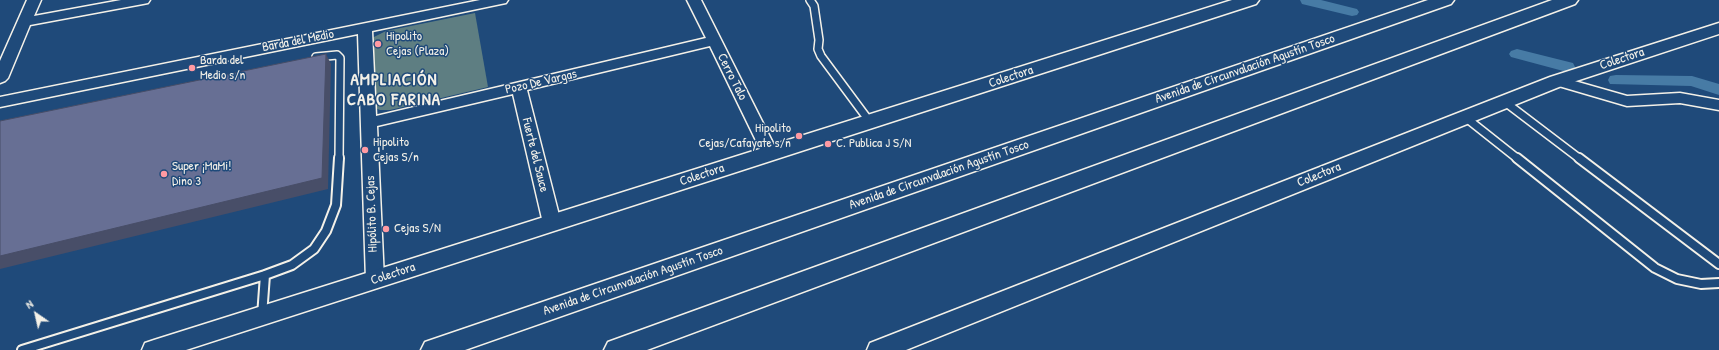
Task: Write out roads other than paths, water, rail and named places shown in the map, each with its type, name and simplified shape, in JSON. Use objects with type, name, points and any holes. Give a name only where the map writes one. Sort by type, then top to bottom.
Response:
[{"type":"highway","name":"Avenida de Circunvalación Agustín Tosco","points":[[434,350],[1445,0]]},
{"type":"highway","points":[[617,350],[1569,0]]},
{"type":"street","points":[[0,78],[34,0]]},
{"type":"street","points":[[25,22],[143,0]]},
{"type":"street","name":"Barda del Medio","points":[[0,102],[365,28],[434,6],[502,0]]},
{"type":"street","name":"Cerro Talo","points":[[694,0],[770,154]]},
{"type":"street","name":"Colectora","points":[[154,350],[1250,0]]},
{"type":"street","name":"Hipólito B. Cejas","points":[[365,28],[374,280]]},
{"type":"street","name":"Colectora","points":[[879,350],[1557,81],[1719,28]]},
{"type":"street","points":[[0,42],[17,39]]},
{"type":"street","name":"Pozo De Vargas","points":[[368,122],[714,41]]},
{"type":"street","points":[[1557,81],[1627,101],[1680,98],[1719,105]]},
{"type":"street","name":"Fuerte del Sauce","points":[[519,87],[552,223]]},
{"type":"lane","points":[[810,0],[814,6],[819,40],[818,49],[821,56],[870,122]]},
{"type":"lane","points":[[26,349],[265,275],[292,265],[314,249],[326,231],[336,204],[339,180],[340,58],[337,55],[332,55],[311,58]]},
{"type":"lane","points":[[1505,102],[1719,264]]},
{"type":"lane","points":[[1465,118],[1655,268],[1677,279],[1701,284],[1719,283]]},
{"type":"lane","points":[[262,316],[265,275]]},
{"type":"waterway","points":[[1307,1],[1352,12]]},
{"type":"waterway","points":[[1517,54],[1567,67]]},
{"type":"waterway","points":[[1616,80],[1692,81],[1719,90]]},
{"type":"place","name":"Hipolito Cejas (Plaza)","points":[[378,44]]},
{"type":"place","name":"Barda del Medio s/n","points":[[192,68]]},
{"type":"place","name":"Hipolito Cejas/Cafayate s/n","points":[[799,136]]},
{"type":"place","name":"C. Publica J S/N","points":[[828,144]]},
{"type":"place","name":"Hipolito Cejas S/n","points":[[365,150]]},
{"type":"place","name":"Super ¡MaMi! Dino 3","points":[[164,174]]},
{"type":"place","name":"Cejas S/N","points":[[386,229]]},
{"type":"district","name":"AMPLIACIÓN CABO FARINA","points":[[394,90]]}]
